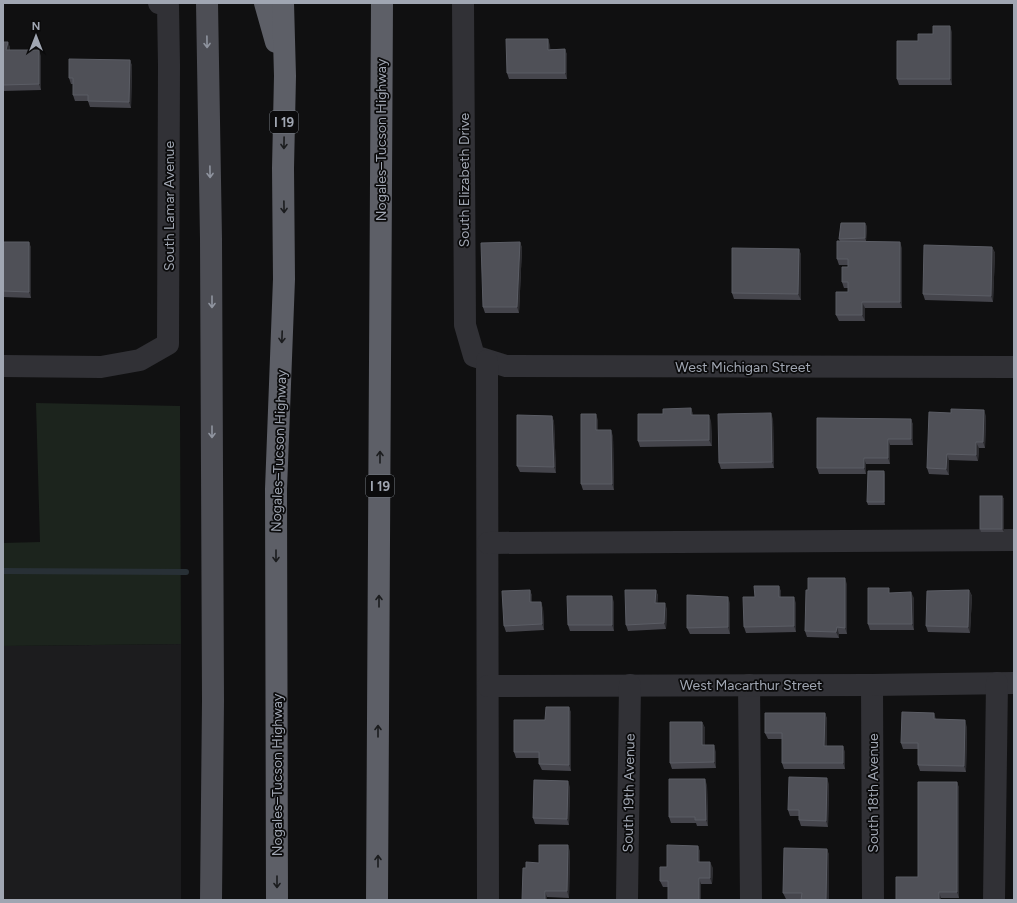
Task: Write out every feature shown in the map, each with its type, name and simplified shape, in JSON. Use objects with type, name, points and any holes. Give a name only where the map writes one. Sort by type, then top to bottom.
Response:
[{"type":"highway","points":[[265,3],[285,76]]},
{"type":"highway","name":"Nogales–Tucson Highway","points":[[277,900],[276,488],[284,278],[283,168],[285,76],[283,3]]},
{"type":"highway","name":"Nogales–Tucson Highway","points":[[377,900],[382,3]]},
{"type":"highway","points":[[382,73],[386,3]]},
{"type":"main road","points":[[207,3],[212,239],[213,701],[211,900]]},
{"type":"street","name":"South Lamar Avenue","points":[[3,366],[101,367],[140,360],[168,344],[168,6],[159,3]]},
{"type":"street","name":"South Elizabeth Drive","points":[[463,3],[465,325],[481,359],[488,543],[488,900]]},
{"type":"street","name":"West Michigan Street","points":[[481,359],[506,366],[1014,367]]},
{"type":"street","points":[[488,543],[1014,540]]},
{"type":"street","points":[[994,900],[1005,683]]},
{"type":"street","name":"West Macarthur Street","points":[[488,686],[872,685],[1005,683]]},
{"type":"street","points":[[749,685],[751,900]]},
{"type":"street","name":"South 18th Avenue","points":[[872,685],[874,900]]},
{"type":"street","name":"South 19th Avenue","points":[[627,900],[630,686]]},
{"type":"shaded area","points":[[36,403],[180,406],[181,644],[3,646],[3,543],[40,542]]},
{"type":"shaded area","points":[[181,644],[181,900],[3,900],[3,646]]},
{"type":"building","points":[[933,26],[950,26],[950,79],[897,79],[897,41],[918,41],[918,34],[933,34]]},
{"type":"building","points":[[506,39],[548,39],[548,50],[565,49],[565,73],[507,73]]},
{"type":"building","points":[[3,42],[8,42],[6,50],[39,50],[39,84],[3,85]]},
{"type":"building","points":[[69,59],[130,60],[129,102],[88,101],[88,95],[73,95],[73,78],[69,78]]},
{"type":"building","points":[[841,223],[865,223],[865,238],[839,239]]},
{"type":"building","points":[[837,241],[900,242],[900,302],[862,302],[862,315],[836,315],[836,292],[848,292],[848,282],[842,282],[842,267],[848,267],[848,259],[837,259]]},
{"type":"building","points":[[3,242],[29,242],[29,292],[3,291]]},
{"type":"building","points":[[520,242],[517,307],[483,307],[481,243]]},
{"type":"building","points":[[924,245],[992,247],[991,296],[923,294]]},
{"type":"building","points":[[732,248],[799,249],[798,294],[732,293]]},
{"type":"building","points":[[691,408],[691,415],[709,415],[709,440],[638,441],[638,414],[663,414],[663,409]]},
{"type":"building","points":[[951,409],[984,410],[983,442],[976,442],[976,455],[947,454],[946,469],[927,468],[929,412],[951,413]]},
{"type":"building","points":[[771,413],[772,462],[719,463],[718,414]]},
{"type":"building","points":[[581,414],[596,414],[596,430],[611,430],[612,484],[581,484]]},
{"type":"building","points":[[517,415],[552,416],[554,467],[517,466]]},
{"type":"building","points":[[817,418],[911,419],[911,439],[888,439],[888,458],[864,458],[864,468],[817,468]]},
{"type":"building","points":[[868,471],[884,471],[884,502],[867,502]]},
{"type":"building","points":[[980,496],[1002,496],[1002,529],[980,529]]},
{"type":"building","points":[[808,578],[845,578],[845,628],[837,627],[836,632],[805,631],[806,590],[808,590]]},
{"type":"building","points":[[754,586],[779,586],[779,597],[794,597],[794,626],[744,627],[743,597],[755,597]]},
{"type":"building","points":[[868,588],[889,588],[889,593],[911,592],[912,624],[868,624]]},
{"type":"building","points":[[530,590],[530,602],[541,602],[542,624],[504,626],[502,591]]},
{"type":"building","points":[[625,590],[656,590],[655,603],[665,603],[664,623],[626,625]]},
{"type":"building","points":[[969,590],[968,627],[926,626],[927,591]]},
{"type":"building","points":[[687,595],[728,597],[728,627],[687,628]]},
{"type":"building","points":[[567,596],[612,596],[612,625],[568,625]]},
{"type":"building","points":[[546,707],[569,707],[569,765],[539,764],[539,752],[514,752],[514,720],[545,720]]},
{"type":"building","points":[[902,712],[934,713],[934,719],[965,720],[964,766],[918,765],[918,743],[901,743]]},
{"type":"building","points":[[765,713],[825,713],[824,746],[843,746],[843,763],[782,763],[782,733],[765,733]]},
{"type":"building","points":[[670,722],[702,722],[702,745],[714,745],[714,762],[670,763]]},
{"type":"building","points":[[789,777],[827,778],[826,821],[799,820],[799,810],[788,810]]},
{"type":"building","points":[[669,779],[705,779],[706,820],[695,820],[695,817],[669,817]]},
{"type":"building","points":[[534,780],[568,781],[567,819],[533,818]]},
{"type":"building","points":[[918,782],[957,782],[957,892],[939,892],[939,900],[896,900],[896,877],[918,877]]},
{"type":"building","points":[[539,845],[568,845],[567,891],[545,891],[545,900],[522,900],[523,868],[526,868],[526,862],[539,863]]},
{"type":"building","points":[[667,845],[698,846],[698,862],[710,862],[710,878],[699,878],[699,900],[668,900],[668,881],[660,881],[660,867],[667,867]]},
{"type":"building","points":[[784,848],[827,849],[826,900],[801,900],[802,893],[783,893]]},
{"type":"waterway","points":[[3,571],[186,572]]}]
